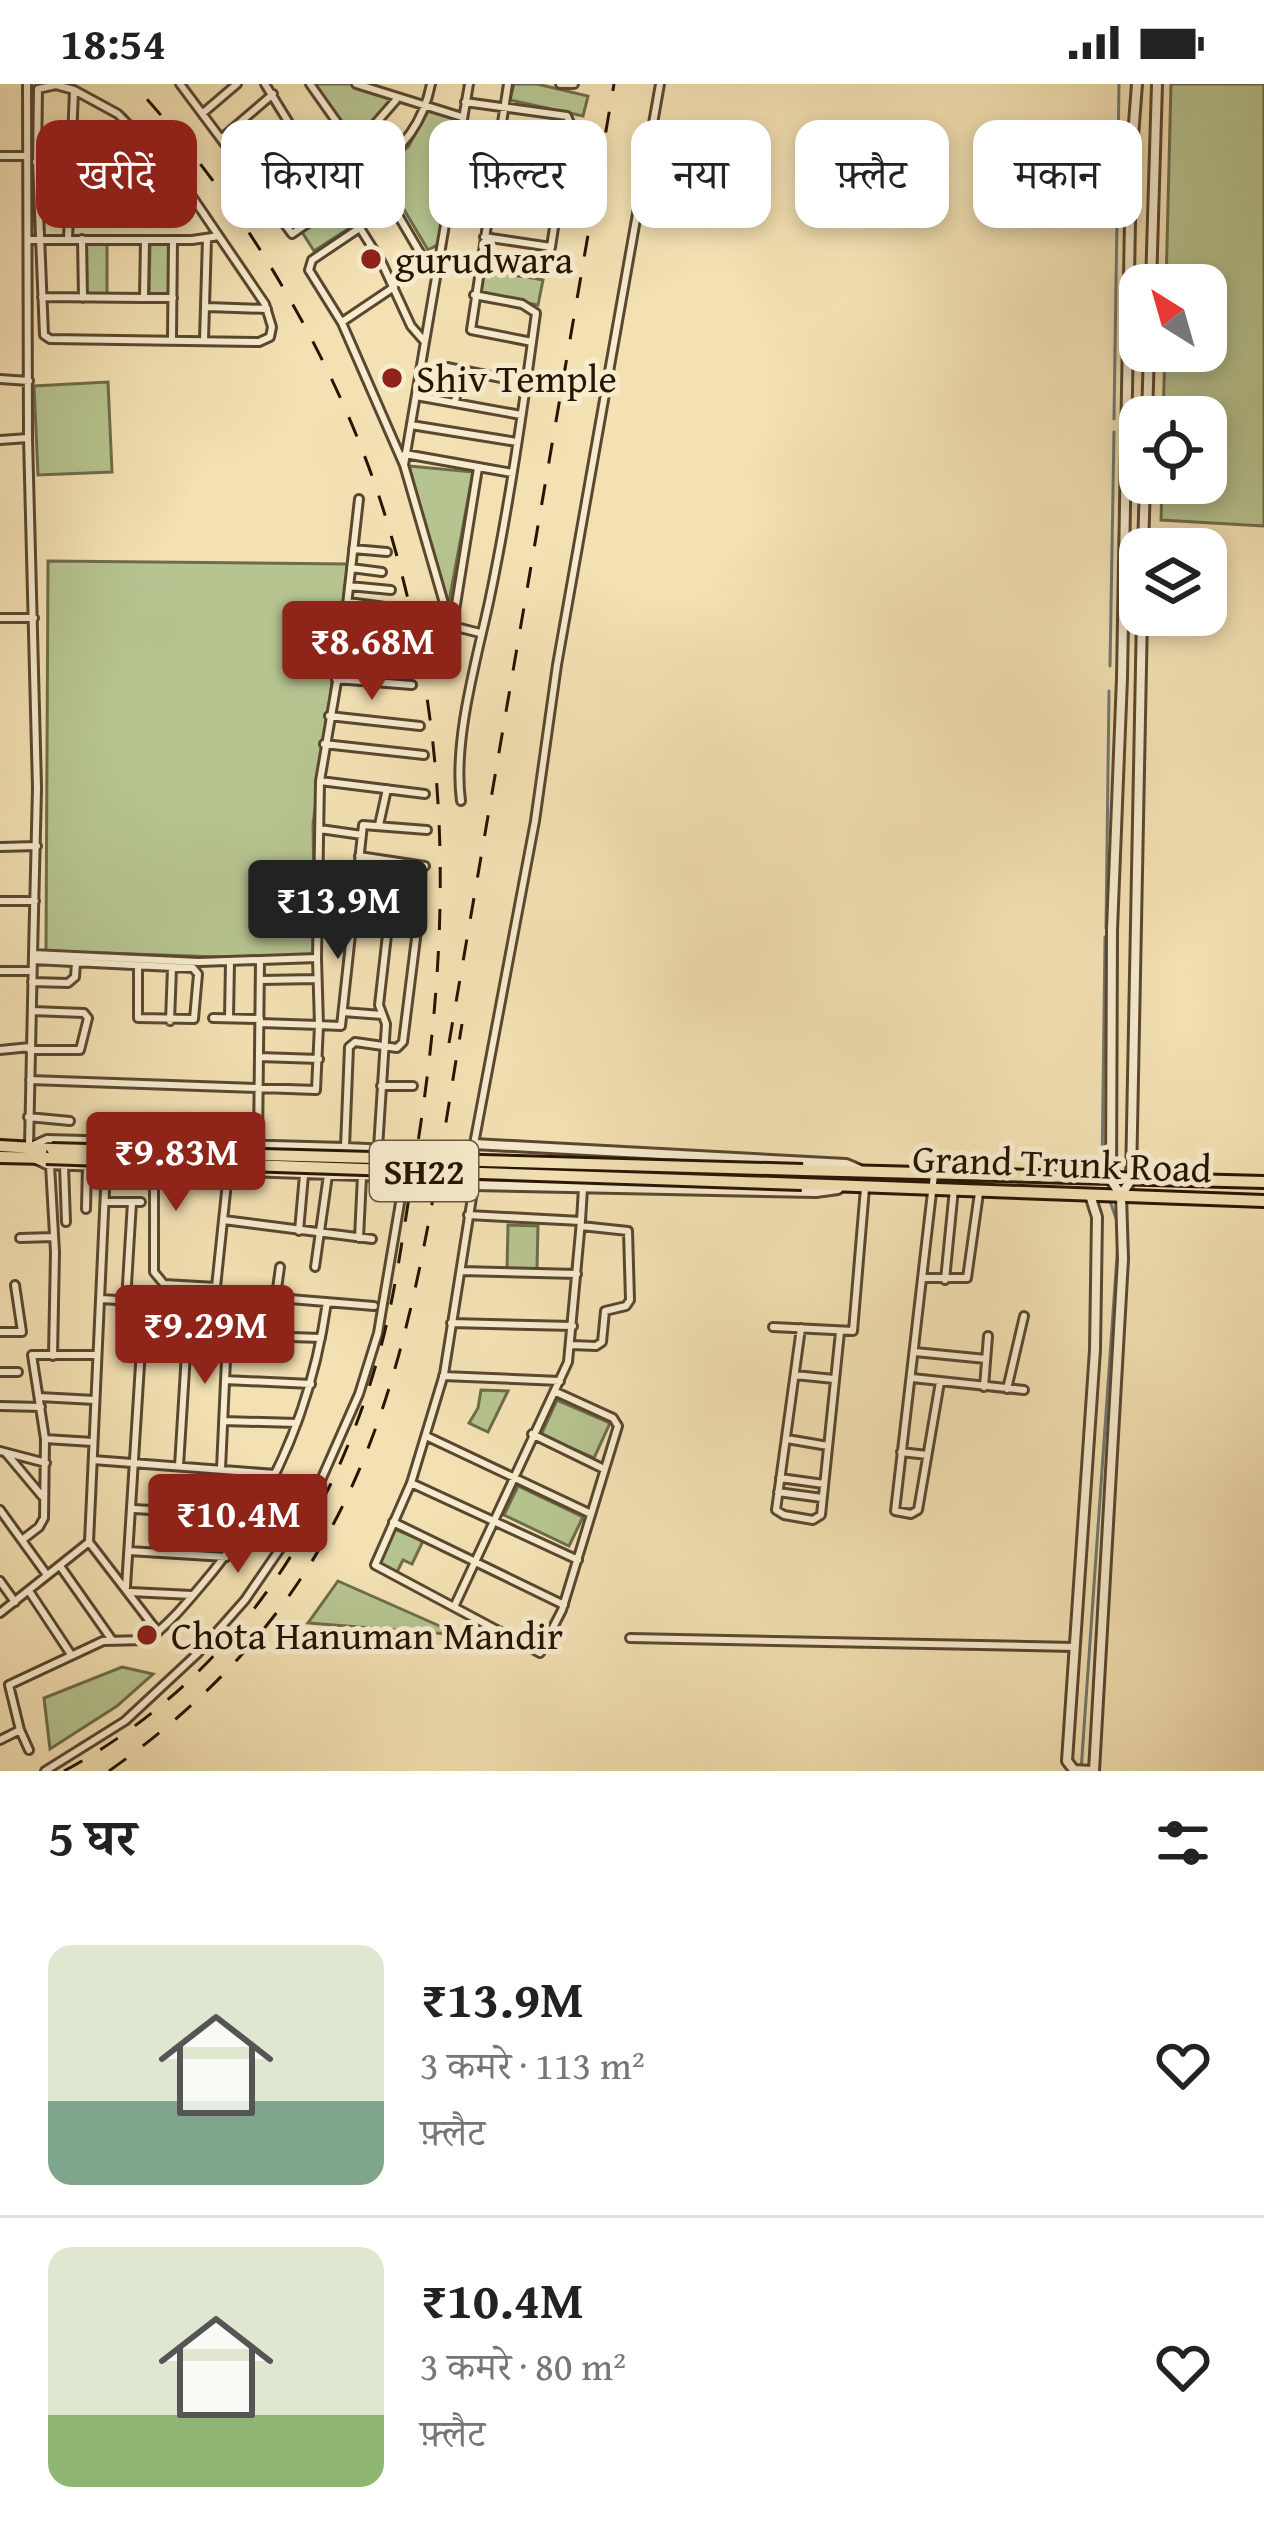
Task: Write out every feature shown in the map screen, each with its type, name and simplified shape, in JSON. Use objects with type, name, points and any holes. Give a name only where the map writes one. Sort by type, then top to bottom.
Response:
[{"type":"highway","name":"SH22","points":[[0,1146],[50,1157],[864,1181]]},
{"type":"highway","name":"SH22","points":[[0,1157],[30,1152]]},
{"type":"highway","name":"Grand Trunk Road","points":[[864,1181],[1264,1182]]},
{"type":"highway","name":"Grand Trunk Road","points":[[934,1182],[954,1189],[1264,1201]]},
{"type":"street","points":[[27,84],[28,438],[37,846],[30,1152]]},
{"type":"street","points":[[203,113],[237,84]]},
{"type":"street","points":[[265,84],[288,120]]},
{"type":"street","points":[[310,84],[336,120]]},
{"type":"street","points":[[356,84],[462,117]]},
{"type":"street","points":[[405,138],[427,106],[431,84]]},
{"type":"street","points":[[404,466],[469,84]]},
{"type":"street","points":[[501,120],[508,84]]},
{"type":"street","points":[[560,84],[574,84]]},
{"type":"street","points":[[556,1392],[617,1421],[564,1605],[540,1653],[378,1570],[376,1558],[411,1483],[443,1376],[474,1185],[468,1177],[535,821],[612,339],[660,84]]},
{"type":"street","points":[[1089,1194],[1097,1217],[1095,1350],[1067,1761],[1074,1770],[1092,1771],[1123,1259],[1121,1195],[1111,1180],[1112,930],[1137,84]]},
{"type":"street","points":[[1152,264],[1157,84]]},
{"type":"street","points":[[184,85],[221,135]]},
{"type":"street","points":[[38,120],[38,89],[56,86],[74,90],[123,120]]},
{"type":"street","points":[[71,120],[74,90]]},
{"type":"street","points":[[243,120],[274,94]]},
{"type":"street","points":[[382,120],[397,98]]},
{"type":"street","points":[[465,102],[569,120]]},
{"type":"street","points":[[27,157],[36,152]]},
{"type":"street","points":[[0,156],[36,162]]},
{"type":"street","points":[[39,228],[46,338],[264,341],[272,333],[267,309],[197,203]]},
{"type":"street","points":[[405,227],[422,256],[438,268]]},
{"type":"street","points":[[68,228],[68,239]]},
{"type":"street","points":[[360,228],[308,266],[342,323],[404,466],[453,623]]},
{"type":"street","points":[[362,228],[411,326],[425,342]]},
{"type":"street","points":[[486,228],[471,330],[532,342]]},
{"type":"street","points":[[440,257],[540,273],[554,228]]},
{"type":"street","points":[[28,240],[219,236]]},
{"type":"street","points":[[484,237],[551,247]]},
{"type":"street","points":[[204,340],[206,238]]},
{"type":"street","points":[[82,239],[83,298]]},
{"type":"street","points":[[144,298],[145,240]]},
{"type":"street","points":[[172,339],[173,240]]},
{"type":"street","points":[[342,323],[394,287]]},
{"type":"street","points":[[461,801],[462,753],[512,473],[534,309],[474,295]]},
{"type":"street","points":[[42,297],[173,298]]},
{"type":"street","points":[[206,307],[267,309]]},
{"type":"street","points":[[447,367],[526,384]]},
{"type":"street","points":[[455,403],[460,369]]},
{"type":"street","points":[[0,379],[29,381]]},
{"type":"street","points":[[416,396],[521,415]]},
{"type":"street","points":[[411,425],[517,442]]},
{"type":"street","points":[[0,440],[28,438]]},
{"type":"street","points":[[406,454],[512,473]]},
{"type":"street","points":[[453,623],[478,468]]},
{"type":"street","points":[[30,1080],[316,1090],[320,782],[344,638],[359,499]]},
{"type":"street","points":[[353,549],[387,552]]},
{"type":"street","points":[[351,568],[382,572]]},
{"type":"street","points":[[350,586],[392,590]]},
{"type":"street","points":[[347,602],[400,609]]},
{"type":"street","points":[[0,618],[34,618]]},
{"type":"street","points":[[453,623],[481,633]]},
{"type":"street","points":[[1121,1195],[1131,1180],[1142,636]]},
{"type":"street","points":[[344,638],[402,644]]},
{"type":"street","points":[[336,679],[412,686]]},
{"type":"street","points":[[329,716],[420,726]]},
{"type":"street","points":[[324,744],[424,755]]},
{"type":"street","points":[[320,782],[424,794]]},
{"type":"street","points":[[379,825],[387,789]]},
{"type":"street","points":[[213,1018],[339,1027],[366,823],[428,830]]},
{"type":"street","points":[[320,829],[362,836]]},
{"type":"street","points":[[0,847],[37,846]]},
{"type":"street","points":[[359,856],[425,866]]},
{"type":"street","points":[[358,886],[421,895]]},
{"type":"street","points":[[378,1148],[386,1024],[379,1006],[392,891]]},
{"type":"street","points":[[0,901],[35,901]]},
{"type":"street","points":[[345,1147],[349,1047],[355,1042],[397,1048],[403,1042],[418,922]]},
{"type":"street","points":[[33,957],[230,962],[317,958]]},
{"type":"street","points":[[33,957],[197,970],[194,1019],[138,1018],[138,966]]},
{"type":"street","points":[[32,982],[68,983],[76,977],[76,962]]},
{"type":"street","points":[[229,1018],[230,962]]},
{"type":"street","points":[[258,1144],[260,962]]},
{"type":"street","points":[[170,1021],[172,968]]},
{"type":"street","points":[[0,970],[33,971]]},
{"type":"street","points":[[260,980],[318,979]]},
{"type":"street","points":[[0,1050],[80,1050],[88,1018],[84,1013],[32,1011]]},
{"type":"street","points":[[343,1012],[382,1015]]},
{"type":"street","points":[[259,1057],[319,1059]]},
{"type":"street","points":[[382,1086],[413,1086]]},
{"type":"street","points":[[28,1117],[70,1121]]},
{"type":"street","points":[[30,1152],[47,1139],[378,1148],[393,1152],[390,1175]]},
{"type":"street","points":[[154,1170],[154,1272],[164,1284],[216,1287],[232,1144]]},
{"type":"street","points":[[474,1144],[846,1164],[864,1181]]},
{"type":"street","points":[[454,1607],[561,1381],[573,1326],[585,1151]]},
{"type":"street","points":[[45,1771],[125,1721],[198,1652],[245,1600],[310,1505],[358,1394],[382,1318],[403,1177],[64,1166],[50,1157]]},
{"type":"street","points":[[50,1157],[53,1356]]},
{"type":"street","points":[[64,1166],[66,1222]]},
{"type":"street","points":[[86,1209],[87,1166]]},
{"type":"street","points":[[106,1167],[88,1542],[158,1633]]},
{"type":"street","points":[[299,1231],[304,1174]]},
{"type":"street","points":[[315,1267],[328,1175]]},
{"type":"street","points":[[359,1238],[362,1176]]},
{"type":"street","points":[[474,1185],[816,1192],[864,1181]]},
{"type":"street","points":[[773,1327],[840,1332],[855,1328],[864,1181]]},
{"type":"street","points":[[934,1182],[913,1378],[893,1508],[899,1512],[918,1510],[940,1382]]},
{"type":"street","points":[[945,1280],[954,1189]]},
{"type":"street","points":[[925,1278],[965,1279],[969,1274],[980,1190]]},
{"type":"street","points":[[105,1202],[136,1202],[127,1301]]},
{"type":"street","points":[[468,1215],[628,1231],[630,1300],[626,1306],[605,1311],[602,1342],[571,1345]]},
{"type":"street","points":[[224,1220],[372,1239]]},
{"type":"street","points":[[20,1238],[54,1237]]},
{"type":"street","points":[[276,1296],[280,1267]]},
{"type":"street","points":[[461,1270],[578,1274]]},
{"type":"street","points":[[0,1332],[22,1333],[15,1285]]},
{"type":"street","points":[[221,1469],[229,1294],[374,1306]]},
{"type":"street","points":[[100,1299],[229,1307]]},
{"type":"street","points":[[128,1589],[144,1301]]},
{"type":"street","points":[[29,1750],[4,1686],[71,1654],[112,1640],[136,1642],[158,1633],[226,1557],[254,1516],[298,1423],[327,1302]]},
{"type":"street","points":[[179,1466],[189,1305]]},
{"type":"street","points":[[1007,1388],[1024,1316]]},
{"type":"street","points":[[451,1324],[573,1326]]},
{"type":"street","points":[[801,1328],[779,1514],[813,1520],[821,1515],[840,1332]]},
{"type":"street","points":[[228,1335],[322,1338]]},
{"type":"street","points":[[984,1387],[988,1336]]},
{"type":"street","points":[[915,1352],[986,1359]]},
{"type":"street","points":[[22,1540],[43,1522],[45,1438],[32,1355],[98,1355]]},
{"type":"street","points":[[0,1372],[18,1372]]},
{"type":"street","points":[[796,1375],[835,1379]]},
{"type":"street","points":[[443,1376],[561,1381]]},
{"type":"street","points":[[913,1378],[1024,1390]]},
{"type":"street","points":[[225,1379],[311,1384]]},
{"type":"street","points":[[39,1396],[95,1400]]},
{"type":"street","points":[[0,1406],[40,1407]]},
{"type":"street","points":[[223,1421],[298,1423]]},
{"type":"street","points":[[532,1434],[605,1469]]},
{"type":"street","points":[[426,1436],[591,1514]]},
{"type":"street","points":[[45,1438],[93,1442]]},
{"type":"street","points":[[787,1439],[828,1446]]},
{"type":"street","points":[[3,1452],[46,1463]]},
{"type":"street","points":[[3,1452],[44,1499]]},
{"type":"street","points":[[901,1452],[928,1455]]},
{"type":"street","points":[[92,1460],[275,1474]]},
{"type":"street","points":[[780,1478],[824,1484]]},
{"type":"street","points":[[411,1483],[578,1560]]},
{"type":"street","points":[[778,1492],[823,1498]]},
{"type":"street","points":[[134,1509],[254,1516]]},
{"type":"street","points":[[0,1510],[47,1575]]},
{"type":"street","points":[[393,1522],[564,1605]]},
{"type":"street","points":[[0,1613],[88,1542]]},
{"type":"street","points":[[129,1551],[226,1557]]},
{"type":"street","points":[[60,1566],[112,1640]]},
{"type":"street","points":[[0,1581],[15,1602]]},
{"type":"street","points":[[128,1589],[193,1595]]},
{"type":"street","points":[[29,1591],[71,1654]]},
{"type":"street","points":[[630,1638],[1075,1647]]},
{"type":"street","points":[[0,1740],[20,1730]]},
{"type":"green space","points":[[310,84],[352,84],[397,98],[378,120],[336,120]]},
{"type":"green space","points":[[514,84],[537,84],[588,96],[583,116],[510,100]]},
{"type":"green space","points":[[1171,84],[1264,84],[1264,526],[1161,520],[1161,504],[1227,504],[1227,396],[1164,396],[1164,372],[1227,372],[1227,264],[1167,264]]},
{"type":"green space","points":[[428,111],[460,118],[429,120],[429,228],[442,228],[439,244],[428,250],[405,211],[408,147]]},
{"type":"green space","points":[[308,228],[349,228],[314,251],[302,232]]},
{"type":"green space","points":[[85,244],[107,244],[107,295],[85,295]]},
{"type":"green space","points":[[150,244],[171,244],[171,296],[149,296]]},
{"type":"green space","points":[[483,269],[543,280],[538,305],[478,294]]},
{"type":"green space","points":[[108,382],[112,472],[38,475],[34,386]]},
{"type":"green space","points":[[409,466],[473,472],[448,607]]},
{"type":"green space","points":[[48,561],[348,564],[313,824],[315,954],[248,958],[46,951]]},
{"type":"green space","points":[[508,1225],[538,1226],[537,1269],[507,1269]]},
{"type":"green space","points":[[481,1390],[508,1391],[488,1432],[469,1423]]},
{"type":"green space","points":[[557,1400],[610,1423],[594,1458],[541,1435]]},
{"type":"green space","points":[[518,1486],[583,1517],[569,1546],[504,1515]]},
{"type":"green space","points":[[395,1529],[423,1541],[412,1564],[403,1560],[396,1574],[378,1566]]},
{"type":"green space","points":[[338,1581],[460,1635],[308,1623]]},
{"type":"green space","points":[[122,1667],[153,1674],[117,1706],[50,1749],[44,1698]]},
{"type":"waterway","points":[[1114,419],[1119,84]]},
{"type":"waterway","points":[[1110,666],[1114,432]]},
{"type":"waterway","points":[[1106,928],[1109,691]]},
{"type":"waterway","points":[[1102,1172],[1105,937]]},
{"type":"waterway","points":[[1081,1771],[1119,1227],[1110,1201]]},
{"type":"railway","points":[[64,1771],[122,1735],[176,1693],[223,1646],[266,1594],[334,1478],[360,1415],[395,1284],[426,1089],[439,927],[440,847],[426,688],[410,607],[368,466],[285,291],[213,181],[133,84]]},
{"type":"railway","points":[[449,1043],[614,84]]},
{"type":"railway","points":[[109,1771],[202,1695],[275,1615],[330,1530],[371,1441],[401,1346],[424,1245],[462,1024]]},
{"type":"place","name":"gurudwara","points":[[371,259]]},
{"type":"place","name":"Shiv Temple","points":[[392,378]]},
{"type":"place","name":"Chota Hanuman Mandir","points":[[147,1635]]}]
